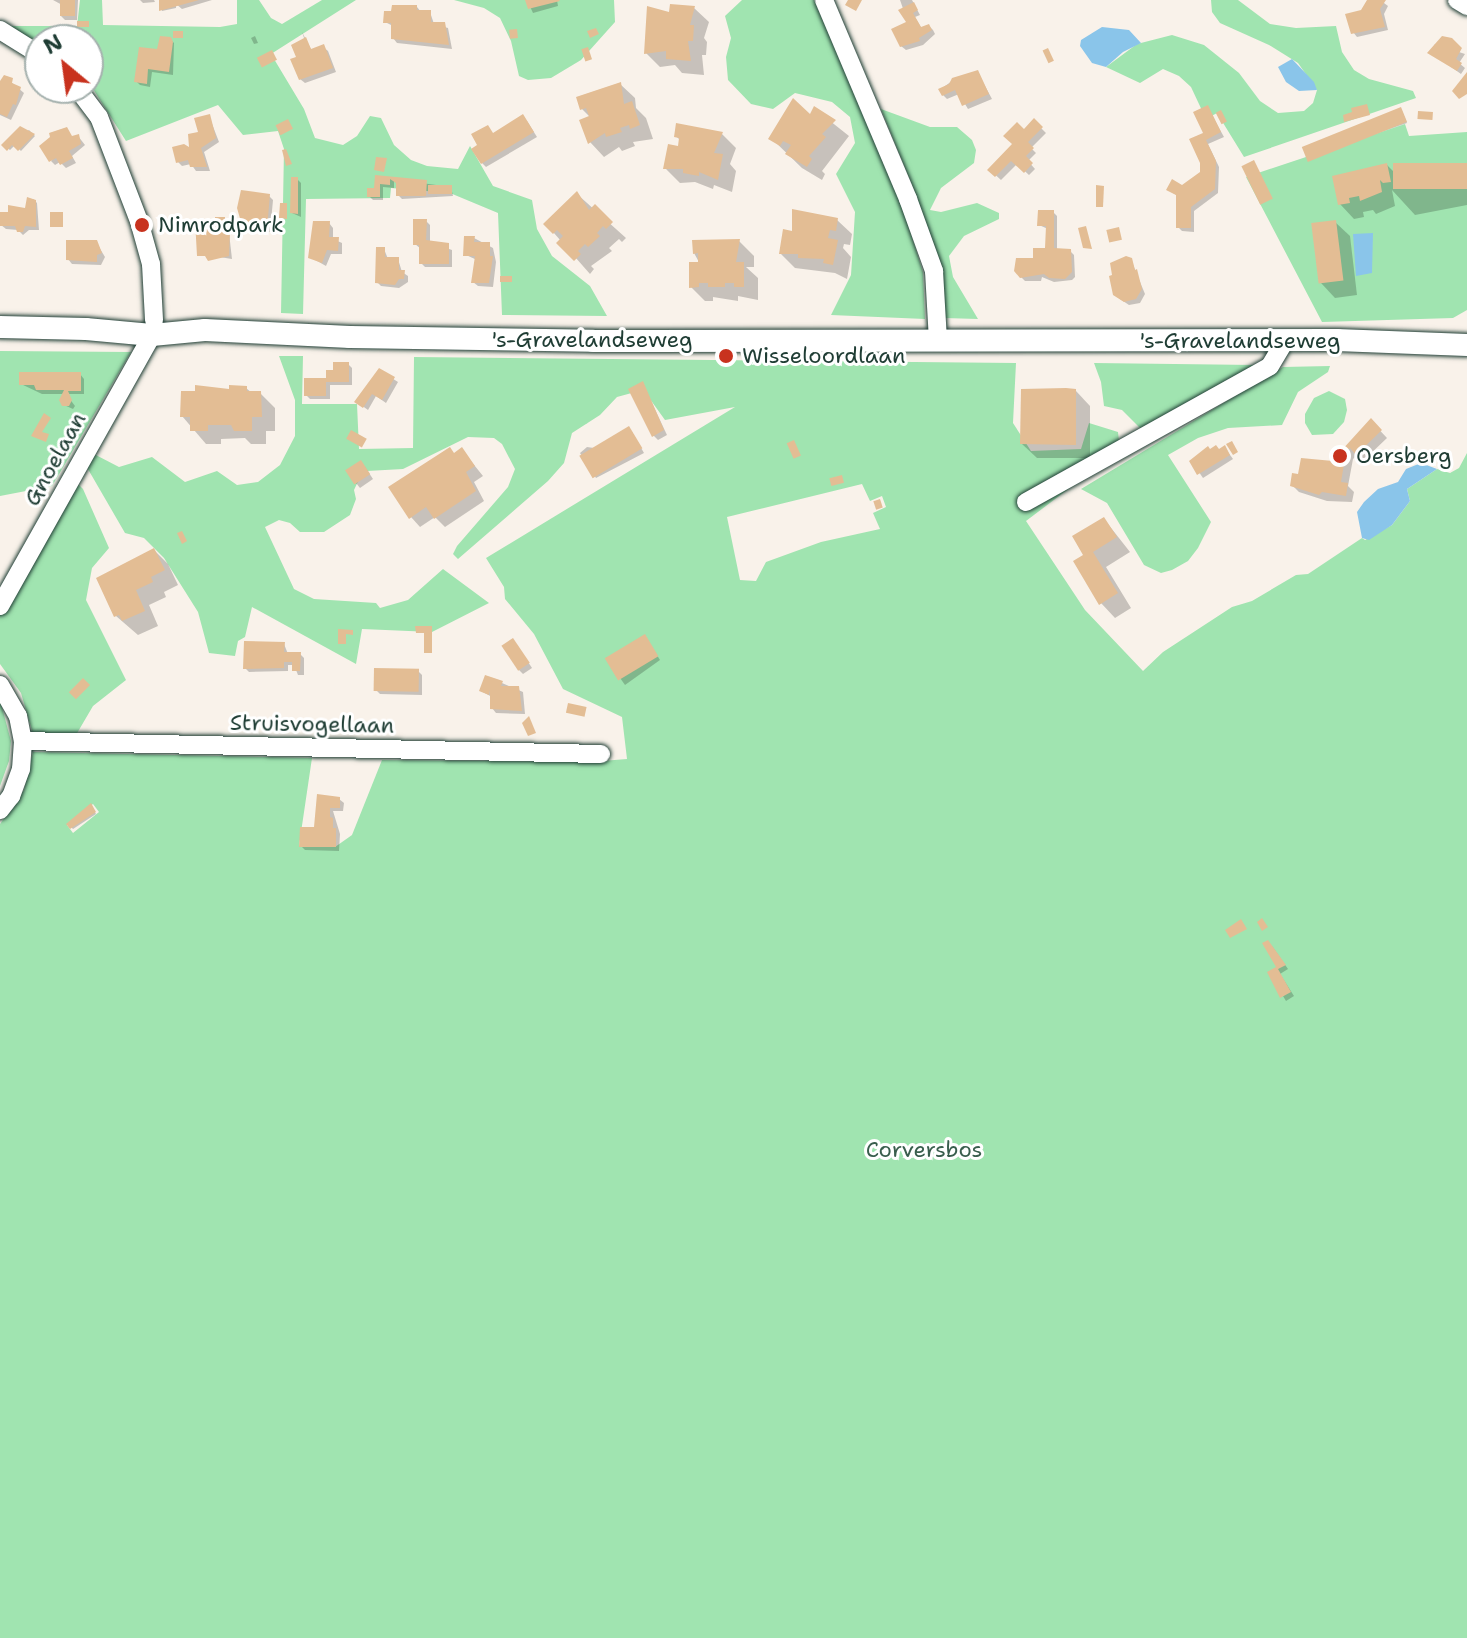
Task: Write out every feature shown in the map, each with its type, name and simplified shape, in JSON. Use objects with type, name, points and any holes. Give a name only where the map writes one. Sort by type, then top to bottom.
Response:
[{"type":"street","points":[[824,0],[908,199],[934,271],[938,341]]},
{"type":"street","points":[[1457,0],[1467,6]]},
{"type":"street","points":[[0,30],[24,45]]},
{"type":"street","points":[[89,104],[99,117],[139,221],[151,264],[153,327]]},
{"type":"street","name":"'s-Gravelandseweg","points":[[0,327],[153,327],[350,337],[1285,341],[1467,345]]},
{"type":"street","name":"Gnoelaan","points":[[0,606],[153,327]]},
{"type":"street","name":"'s-Gravelandseweg","points":[[1411,343],[1467,331]]},
{"type":"street","points":[[1026,502],[1270,366],[1285,341]]},
{"type":"street","points":[[0,685],[18,716],[23,741],[21,769],[11,796],[0,810]]},
{"type":"street","name":"Struisvogellaan","points":[[23,741],[601,754]]},
{"type":"green space","points":[[80,0],[102,0],[103,24],[77,24]]},
{"type":"green space","points":[[237,0],[259,0],[271,18],[282,24],[322,0],[356,0],[271,54],[304,109],[315,138],[343,145],[357,136],[370,116],[381,118],[394,145],[411,160],[427,166],[458,169],[470,146],[493,186],[532,200],[537,229],[552,256],[590,286],[607,316],[502,315],[498,213],[450,193],[391,188],[390,198],[306,199],[303,314],[281,313],[284,149],[278,131],[243,135],[218,105],[126,141],[103,104],[104,25],[220,27],[237,24]]},
{"type":"green space","points":[[454,0],[614,0],[615,22],[581,60],[551,78],[528,80],[519,76],[511,41],[500,18],[484,8]]},
{"type":"green space","points":[[742,0],[814,0],[898,193],[923,272],[925,319],[831,315],[851,275],[855,212],[836,174],[855,143],[850,117],[832,102],[795,93],[773,109],[751,104],[728,80],[726,57],[731,38],[725,16]]},
{"type":"green space","points":[[1211,0],[1238,0],[1270,24],[1296,28],[1336,26],[1342,52],[1354,70],[1369,79],[1413,91],[1416,98],[1244,157],[1217,113],[1206,119],[1191,87],[1179,76],[1163,69],[1140,83],[1106,67],[1137,44],[1172,35],[1204,45],[1239,73],[1260,101],[1278,113],[1304,111],[1313,103],[1317,90],[1298,63],[1269,45],[1220,23],[1212,12]]},
{"type":"green space","points":[[10,26],[24,26],[24,37],[18,35]]},
{"type":"green space","points":[[881,109],[930,127],[957,127],[972,140],[976,150],[974,163],[941,188],[930,210],[941,212],[977,203],[999,213],[999,219],[964,236],[949,256],[953,277],[978,319],[944,318],[937,267],[912,185]]},
{"type":"green space","points":[[1405,124],[1409,136],[1467,132],[1467,310],[1453,318],[1322,322],[1246,177]]},
{"type":"green space","points":[[0,351],[131,352],[52,486],[0,496]]},
{"type":"green space","name":"Corversbos","points":[[279,356],[303,356],[302,404],[357,404],[359,449],[413,448],[414,357],[1016,363],[1013,423],[1031,451],[1081,449],[1089,423],[1118,432],[1120,450],[1026,521],[1085,610],[1143,671],[1163,652],[1232,607],[1252,601],[1296,575],[1308,574],[1362,538],[1365,540],[1392,525],[1410,501],[1407,489],[1437,469],[1450,473],[1459,468],[1467,453],[1467,1638],[0,1638],[0,824],[24,790],[33,752],[312,758],[299,846],[335,847],[352,835],[382,760],[589,762],[627,759],[622,717],[563,689],[534,634],[505,599],[504,587],[486,558],[735,407],[665,420],[647,395],[639,391],[617,397],[600,415],[572,433],[564,463],[548,481],[458,559],[453,554],[457,546],[508,487],[515,469],[502,444],[494,438],[468,437],[403,469],[367,471],[361,475],[354,490],[356,499],[350,515],[324,532],[300,532],[290,523],[279,520],[265,527],[294,589],[314,599],[376,603],[380,608],[408,600],[443,569],[489,603],[432,632],[362,629],[356,664],[252,607],[245,637],[238,641],[235,656],[209,653],[198,612],[164,558],[144,538],[125,533],[85,464],[92,453],[119,467],[152,457],[185,482],[217,471],[237,485],[258,482],[280,465],[295,436],[295,400]],"holes":[[[862,484],[870,501],[882,496],[886,507],[873,513],[880,529],[821,542],[766,562],[756,581],[740,580],[727,517]],[[93,804],[99,812],[73,833],[67,825]]]},
{"type":"green space","points":[[1094,363],[1255,365],[1143,431],[1122,410],[1104,406],[1101,382]]},
{"type":"green space","points":[[1330,366],[1328,372],[1298,392],[1282,425],[1228,428],[1198,438],[1168,455],[1211,522],[1188,561],[1172,570],[1161,573],[1144,565],[1107,503],[1081,489],[1283,367]]},
{"type":"green space","points":[[1329,391],[1345,399],[1347,410],[1344,422],[1333,434],[1312,435],[1305,423],[1305,414],[1314,398]]},
{"type":"green space","points":[[75,481],[83,489],[109,548],[92,568],[86,600],[126,680],[93,706],[76,735],[33,734],[21,693],[0,664],[0,609]]},
{"type":"green space","points":[[0,700],[11,741],[9,761],[0,786]]},
{"type":"water","points":[[1102,27],[1129,30],[1141,43],[1123,52],[1106,67],[1092,63],[1080,46],[1081,40]]},
{"type":"water","points":[[1292,59],[1314,82],[1317,90],[1299,91],[1286,82],[1278,67]]},
{"type":"water","points":[[1373,233],[1372,273],[1356,276],[1353,234]]},
{"type":"water","points":[[1421,463],[1437,469],[1407,489],[1410,501],[1392,525],[1369,540],[1362,538],[1357,512],[1364,502],[1378,489],[1398,482],[1406,469]]},
{"type":"building","points":[[60,0],[75,0],[75,16],[60,16]]},
{"type":"building","points":[[159,0],[199,0],[159,11]]},
{"type":"building","points":[[525,0],[559,0],[560,1],[528,9]]},
{"type":"building","points":[[848,0],[862,0],[856,11],[845,5]]},
{"type":"building","points":[[1367,0],[1386,0],[1380,9],[1385,27],[1351,34],[1345,14],[1361,10]]},
{"type":"building","points":[[914,2],[918,10],[913,13],[921,27],[929,24],[932,30],[919,38],[920,41],[900,47],[891,29],[906,22],[898,10]]},
{"type":"building","points":[[670,4],[695,6],[690,25],[694,25],[693,41],[688,41],[691,61],[666,59],[666,51],[644,54],[647,6],[669,12]]},
{"type":"building","points":[[392,5],[417,5],[417,10],[431,10],[431,22],[445,22],[449,45],[391,39],[391,23],[383,23],[384,11],[391,11]]},
{"type":"building","points":[[596,28],[599,34],[590,38],[587,31]]},
{"type":"building","points":[[517,29],[518,38],[510,39],[509,30]]},
{"type":"building","points":[[173,31],[183,31],[183,38],[173,38]]},
{"type":"building","points":[[160,36],[171,37],[173,42],[169,72],[148,69],[147,84],[134,82],[139,47],[157,49]]},
{"type":"building","points":[[1442,36],[1452,38],[1462,48],[1456,59],[1462,63],[1457,71],[1427,53]]},
{"type":"building","points":[[306,37],[311,49],[324,44],[333,68],[299,80],[290,59],[296,57],[291,45]]},
{"type":"building","points":[[588,47],[592,59],[585,62],[581,49]]},
{"type":"building","points":[[1048,48],[1054,61],[1048,63],[1043,51]]},
{"type":"building","points":[[272,50],[277,60],[262,68],[257,58]]},
{"type":"building","points":[[978,70],[989,94],[962,106],[955,90],[942,96],[938,89],[949,84],[952,78]]},
{"type":"building","points":[[1467,72],[1467,94],[1459,99],[1452,91]]},
{"type":"building","points":[[4,75],[13,78],[12,83],[21,87],[16,105],[13,104],[7,117],[0,114],[0,81]]},
{"type":"building","points":[[621,82],[624,104],[632,101],[640,125],[630,129],[629,125],[620,128],[622,132],[606,137],[605,133],[588,144],[579,120],[589,116],[586,108],[580,110],[576,97]]},
{"type":"building","points":[[793,98],[810,114],[814,106],[836,120],[822,134],[826,137],[809,156],[812,159],[807,167],[785,154],[791,145],[783,141],[780,146],[768,139]]},
{"type":"building","points":[[1367,104],[1370,115],[1344,122],[1343,115],[1352,112],[1351,108]]},
{"type":"building","points":[[1208,105],[1221,132],[1206,140],[1216,161],[1215,189],[1191,207],[1191,228],[1176,228],[1176,195],[1166,190],[1172,179],[1182,185],[1200,172],[1200,163],[1189,139],[1203,133],[1193,112]]},
{"type":"building","points":[[1401,107],[1407,122],[1308,162],[1302,147]]},
{"type":"building","points":[[1221,110],[1227,122],[1222,124],[1216,113]]},
{"type":"building","points":[[1418,111],[1433,112],[1432,120],[1417,119]]},
{"type":"building","points":[[210,114],[216,138],[201,148],[207,167],[190,167],[188,160],[176,163],[172,147],[184,144],[189,147],[188,134],[198,132],[194,118]]},
{"type":"building","points":[[523,114],[534,132],[481,164],[471,149],[477,145],[471,134],[488,125],[493,133]]},
{"type":"building","points":[[1034,118],[1043,127],[1028,142],[1034,148],[1026,156],[1033,163],[1024,173],[1011,161],[995,177],[987,170],[1012,144],[1003,136],[1017,122],[1024,129]]},
{"type":"building","points":[[288,119],[293,129],[281,135],[276,125]]},
{"type":"building","points":[[676,123],[723,132],[714,153],[723,154],[718,180],[699,172],[699,176],[683,173],[683,169],[663,169],[668,144],[678,146],[679,138],[674,137]]},
{"type":"building","points":[[20,126],[35,134],[18,151],[12,145],[7,151],[1,145]]},
{"type":"building","points":[[67,127],[72,136],[79,134],[81,144],[69,151],[73,158],[60,165],[56,158],[49,162],[39,146],[50,137],[49,133]]},
{"type":"building","points":[[286,149],[292,164],[286,166],[282,150]]},
{"type":"building","points":[[376,157],[387,158],[384,172],[374,170]]},
{"type":"building","points":[[1254,160],[1273,199],[1260,205],[1241,166]]},
{"type":"building","points":[[1387,163],[1391,182],[1383,183],[1380,180],[1382,192],[1360,201],[1359,196],[1349,198],[1350,203],[1338,205],[1332,176]]},
{"type":"building","points":[[1393,163],[1467,163],[1467,189],[1393,189]]},
{"type":"building","points":[[375,175],[427,180],[426,196],[396,196],[396,183],[390,179],[390,185],[380,184],[380,197],[367,197],[367,188],[374,188]]},
{"type":"building","points":[[291,177],[298,177],[298,214],[290,213]]},
{"type":"building","points":[[428,185],[452,185],[452,194],[428,194]]},
{"type":"building","points":[[1096,185],[1104,186],[1103,207],[1096,207]]},
{"type":"building","points":[[241,190],[270,194],[267,229],[241,222],[237,208]]},
{"type":"building","points":[[577,191],[589,210],[595,204],[613,222],[606,229],[603,226],[597,233],[600,236],[588,247],[585,244],[578,251],[581,254],[574,261],[556,243],[563,236],[557,230],[553,234],[543,224]]},
{"type":"building","points":[[27,197],[36,200],[36,227],[25,226],[23,232],[17,232],[15,226],[0,226],[0,212],[8,212],[8,205],[25,208]]},
{"type":"building","points":[[280,203],[287,203],[287,219],[279,218]]},
{"type":"building","points":[[792,209],[838,218],[836,231],[830,230],[828,238],[838,240],[833,265],[823,263],[824,259],[779,254],[783,229],[792,231]]},
{"type":"building","points":[[1038,210],[1054,210],[1054,248],[1071,249],[1072,272],[1065,279],[1049,278],[1044,274],[1020,278],[1014,271],[1016,258],[1033,258],[1033,248],[1045,248],[1046,226],[1037,226]]},
{"type":"building","points":[[50,212],[63,212],[63,227],[50,227]]},
{"type":"building","points":[[215,217],[225,217],[225,232],[230,232],[229,256],[208,261],[205,256],[197,256],[195,220],[215,222]]},
{"type":"building","points":[[413,219],[427,219],[426,240],[449,243],[449,264],[419,264],[419,245],[413,245]]},
{"type":"building","points":[[1336,220],[1343,281],[1319,284],[1311,223]]},
{"type":"building","points":[[313,221],[330,221],[329,237],[339,237],[338,251],[327,250],[322,263],[308,258]]},
{"type":"building","points":[[1086,226],[1092,249],[1083,248],[1078,228]]},
{"type":"building","points":[[1119,227],[1122,240],[1109,243],[1106,230]]},
{"type":"building","points":[[464,236],[475,236],[474,242],[490,242],[490,256],[493,256],[489,283],[471,283],[475,256],[463,256]]},
{"type":"building","points":[[740,239],[736,262],[744,262],[744,287],[725,283],[725,287],[708,287],[708,283],[699,283],[699,287],[689,288],[689,262],[698,262],[698,253],[693,254],[692,240]]},
{"type":"building","points":[[66,240],[97,240],[102,253],[97,255],[97,262],[66,260]]},
{"type":"building","points":[[376,247],[385,247],[385,257],[399,257],[399,270],[405,270],[404,279],[399,279],[395,285],[375,283]]},
{"type":"building","points":[[1126,256],[1132,258],[1142,289],[1136,299],[1124,302],[1113,295],[1109,276],[1112,275],[1110,263]]},
{"type":"building","points":[[500,276],[512,276],[512,282],[500,282]]},
{"type":"building","points":[[333,362],[349,362],[349,382],[326,382],[326,396],[304,396],[304,378],[326,378],[326,370],[333,370]]},
{"type":"building","points":[[379,368],[395,377],[382,400],[372,394],[363,408],[354,402]]},
{"type":"building","points":[[19,372],[81,372],[81,391],[68,391],[72,400],[69,406],[62,406],[59,400],[64,390],[36,390],[34,385],[19,385]]},
{"type":"building","points":[[643,381],[664,430],[652,437],[628,389]]},
{"type":"building","points":[[195,385],[229,389],[229,385],[247,386],[247,391],[261,391],[262,417],[252,417],[252,431],[234,431],[231,425],[208,425],[208,431],[190,431],[190,417],[180,417],[181,391],[195,391]]},
{"type":"building","points":[[1021,389],[1076,389],[1076,445],[1020,444]]},
{"type":"building","points":[[44,413],[51,418],[42,432],[49,434],[46,442],[31,436]]},
{"type":"building","name":"Oersberg","points":[[1371,418],[1382,430],[1356,455],[1350,448],[1346,452],[1341,482],[1348,483],[1346,496],[1322,492],[1319,495],[1290,486],[1292,473],[1298,474],[1301,458],[1333,461],[1335,450],[1341,451]]},
{"type":"building","points":[[629,426],[642,448],[593,478],[579,456]]},
{"type":"building","points":[[351,430],[367,439],[362,447],[346,439]]},
{"type":"building","points":[[794,440],[801,456],[794,459],[787,443]]},
{"type":"building","points":[[1232,441],[1238,452],[1233,455],[1226,444]]},
{"type":"building","points":[[1216,445],[1219,449],[1225,445],[1230,455],[1197,475],[1189,461],[1208,446],[1210,449]]},
{"type":"building","points":[[450,447],[454,453],[462,447],[475,466],[466,472],[476,491],[434,519],[426,507],[409,519],[388,487]]},
{"type":"building","points":[[361,460],[370,474],[354,485],[345,470]]},
{"type":"building","points":[[842,475],[844,483],[831,486],[829,478]]},
{"type":"building","points":[[880,499],[883,508],[876,510],[873,501]]},
{"type":"building","points":[[1104,517],[1117,537],[1093,552],[1118,593],[1099,605],[1073,561],[1083,555],[1072,536]]},
{"type":"building","points":[[182,531],[187,541],[182,544],[177,533]]},
{"type":"building","points":[[154,548],[165,570],[151,577],[153,582],[136,590],[145,611],[122,621],[119,615],[114,617],[96,578]]},
{"type":"building","points":[[415,626],[432,626],[432,653],[424,653],[424,633],[416,633]]},
{"type":"building","points":[[338,629],[353,630],[353,635],[346,634],[346,644],[338,644]]},
{"type":"building","points":[[645,634],[658,656],[618,680],[605,658]]},
{"type":"building","points":[[513,638],[530,663],[518,671],[501,646]]},
{"type":"building","points":[[244,641],[285,642],[284,652],[301,652],[300,671],[292,671],[292,662],[284,662],[284,668],[243,669]]},
{"type":"building","points":[[374,668],[419,669],[419,692],[374,691]]},
{"type":"building","points":[[485,675],[503,681],[501,686],[519,686],[522,711],[490,709],[490,690],[489,695],[479,691]]},
{"type":"building","points":[[83,678],[90,685],[76,699],[69,692]]},
{"type":"building","points":[[568,703],[587,707],[585,717],[566,713]]},
{"type":"building","points":[[529,716],[536,733],[528,736],[522,723]]},
{"type":"building","points":[[317,794],[340,797],[340,808],[330,808],[333,828],[336,828],[336,847],[299,847],[300,827],[314,827]]},
{"type":"building","points":[[91,803],[96,812],[70,829],[66,824]]},
{"type":"building","points":[[1262,918],[1268,927],[1262,931],[1257,922]]},
{"type":"building","points":[[1241,919],[1247,929],[1230,938],[1225,930]]},
{"type":"building","points":[[1268,940],[1286,965],[1278,969],[1291,992],[1280,998],[1267,972],[1276,967],[1262,943]]},
{"type":"place","name":"Nimrodpark","points":[[142,225]]},
{"type":"place","name":"Wisseloordlaan","points":[[726,356]]},
{"type":"place","name":"Oersberg","points":[[1340,456]]}]
